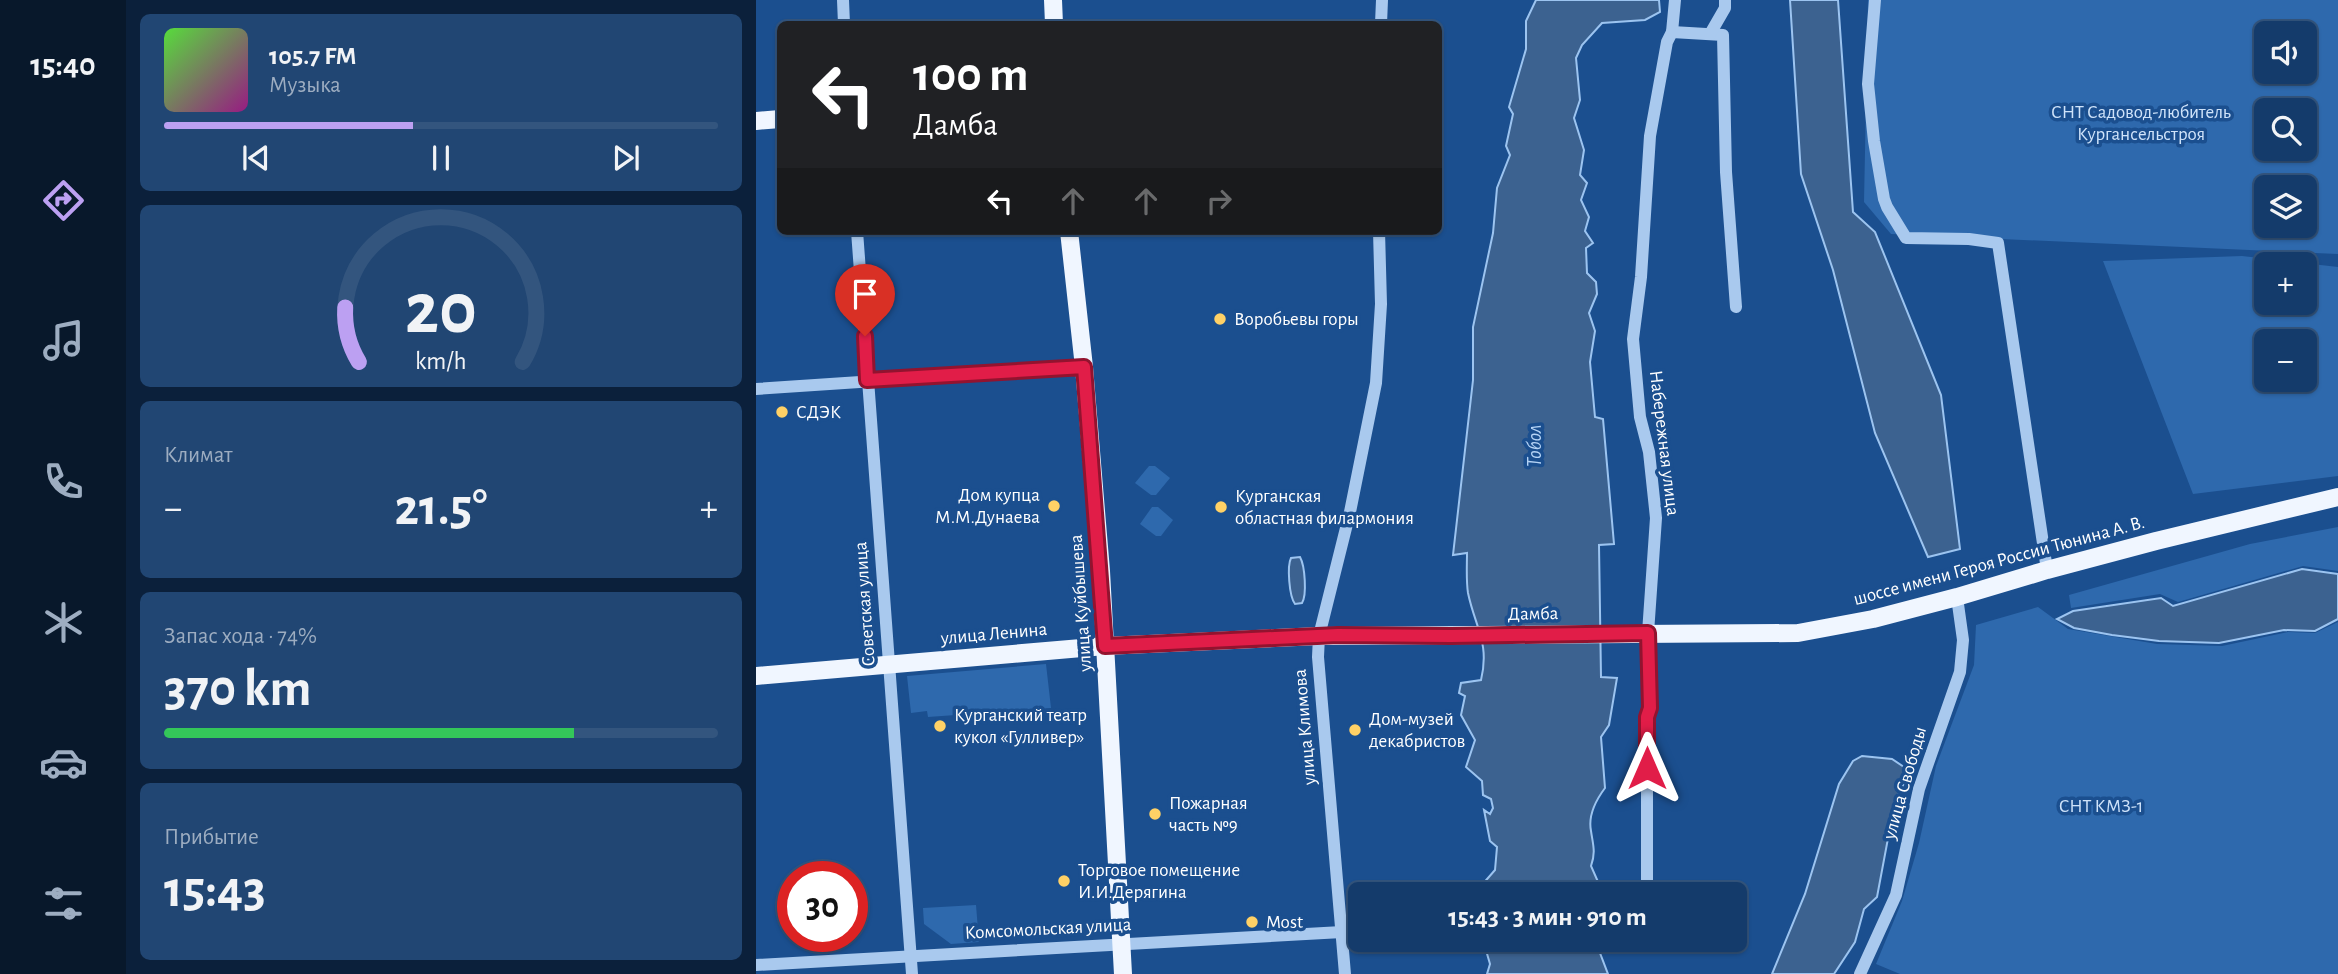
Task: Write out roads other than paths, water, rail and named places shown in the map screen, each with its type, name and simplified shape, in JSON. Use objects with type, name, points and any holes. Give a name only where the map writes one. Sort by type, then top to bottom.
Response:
[{"type":"main road","points":[[1053,0],[1054,21]]},
{"type":"main road","points":[[756,121],[777,119]]},
{"type":"main road","name":"улица Куйбышева","points":[[1069,235],[1084,367],[1105,646],[1123,974]]},
{"type":"main road","name":"шоссе имени Героя России Тюнина А. В.","points":[[1648,633],[1798,633],[1873,619],[2168,538],[2338,497]]},
{"type":"main road","name":"Дамба","points":[[1319,636],[1648,633]]},
{"type":"main road","name":"улица Ленина","points":[[756,676],[1105,646],[1319,636]]},
{"type":"street","points":[[843,0],[844,21]]},
{"type":"street","points":[[1381,21],[1382,0]]},
{"type":"street","name":"Набережная улица","points":[[1647,882],[1647,717],[1650,708],[1648,633],[1656,518],[1649,452],[1640,418],[1633,338],[1641,276],[1650,136],[1667,42],[1672,32],[1675,0]]},
{"type":"street","points":[[1725,0],[1717,34],[1736,307]]},
{"type":"street","points":[[1875,0],[1868,84],[1884,199],[1906,238],[1969,239],[1998,243],[2047,570]]},
{"type":"street","points":[[1672,32],[1717,34]]},
{"type":"street","name":"Советская улица","points":[[857,235],[912,974]]},
{"type":"street","name":"улица Климова","points":[[1345,974],[1319,669],[1319,636],[1350,512],[1376,383],[1381,304],[1380,235]]},
{"type":"street","points":[[756,389],[1084,367]]},
{"type":"street","name":"улица Свободы","points":[[1860,974],[1896,895],[1919,789],[1960,673],[1963,640],[1957,597]]},
{"type":"street","name":"Комсомольская улица","points":[[756,965],[1342,932]]},
{"type":"water","name":"Тобол","points":[[1536,0],[1659,0],[1660,12],[1645,20],[1602,23],[1582,45],[1576,58],[1580,100],[1574,118],[1584,150],[1580,175],[1587,183],[1581,200],[1589,217],[1585,231],[1593,243],[1586,248],[1587,273],[1596,282],[1597,294],[1589,313],[1595,331],[1590,362],[1595,417],[1603,419],[1614,544],[1599,545],[1601,677],[1617,678],[1609,725],[1601,737],[1605,788],[1596,803],[1590,825],[1594,852],[1591,866],[1598,882],[1484,882],[1495,870],[1497,847],[1490,841],[1484,810],[1490,814],[1493,808],[1491,799],[1483,795],[1482,781],[1466,767],[1475,740],[1461,715],[1465,696],[1459,693],[1461,683],[1481,680],[1484,656],[1468,593],[1467,553],[1453,555],[1473,380],[1473,327],[1493,233],[1497,188],[1510,155],[1506,146],[1513,114],[1509,107],[1526,49],[1526,21]]},
{"type":"water","points":[[1790,0],[1838,0],[1853,212],[1875,232],[1941,395],[1960,549],[1928,557],[1875,433],[1833,270],[1801,174]]},
{"type":"water","points":[[1300,557],[1304,573],[1304,594],[1302,603],[1295,604],[1290,588],[1289,567],[1291,558]]},
{"type":"water","points":[[2302,569],[2338,574],[2338,619],[2315,631],[2284,630],[2219,643],[2159,641],[2074,628],[2057,619],[2073,611],[2161,598],[2173,606]]},
{"type":"water","points":[[1862,756],[1892,759],[1910,771],[1895,801],[1877,897],[1864,909],[1855,942],[1834,974],[1772,974],[1805,894],[1839,784],[1853,761]]},
{"type":"water","points":[[1486,952],[1600,952],[1608,974],[1487,974],[1490,964]]},
{"type":"place","name":"Воробьевы горы","points":[[1220,319]]},
{"type":"place","name":"СДЭК","points":[[782,412]]},
{"type":"place","name":"Дом купца М.М.Дунаева","points":[[1054,506]]},
{"type":"place","name":"Курганская областная филармония","points":[[1221,507]]},
{"type":"place","name":"Курганский театр кукол «Гулливер»","points":[[940,726]]},
{"type":"place","name":"Дом-музей декабристов","points":[[1355,730]]},
{"type":"place","name":"Пожарная часть №9","points":[[1155,814]]},
{"type":"place","name":"Торговое помещение И.И.Дерягина","points":[[1064,881]]},
{"type":"place","name":"Most","points":[[1252,922]]},
{"type":"park label","name":"СНТ Садовод-любитель Кургансельстроя","points":[[2141,123]]},
{"type":"park label","name":"СНТ КМЗ-1","points":[[2101,806]]}]
